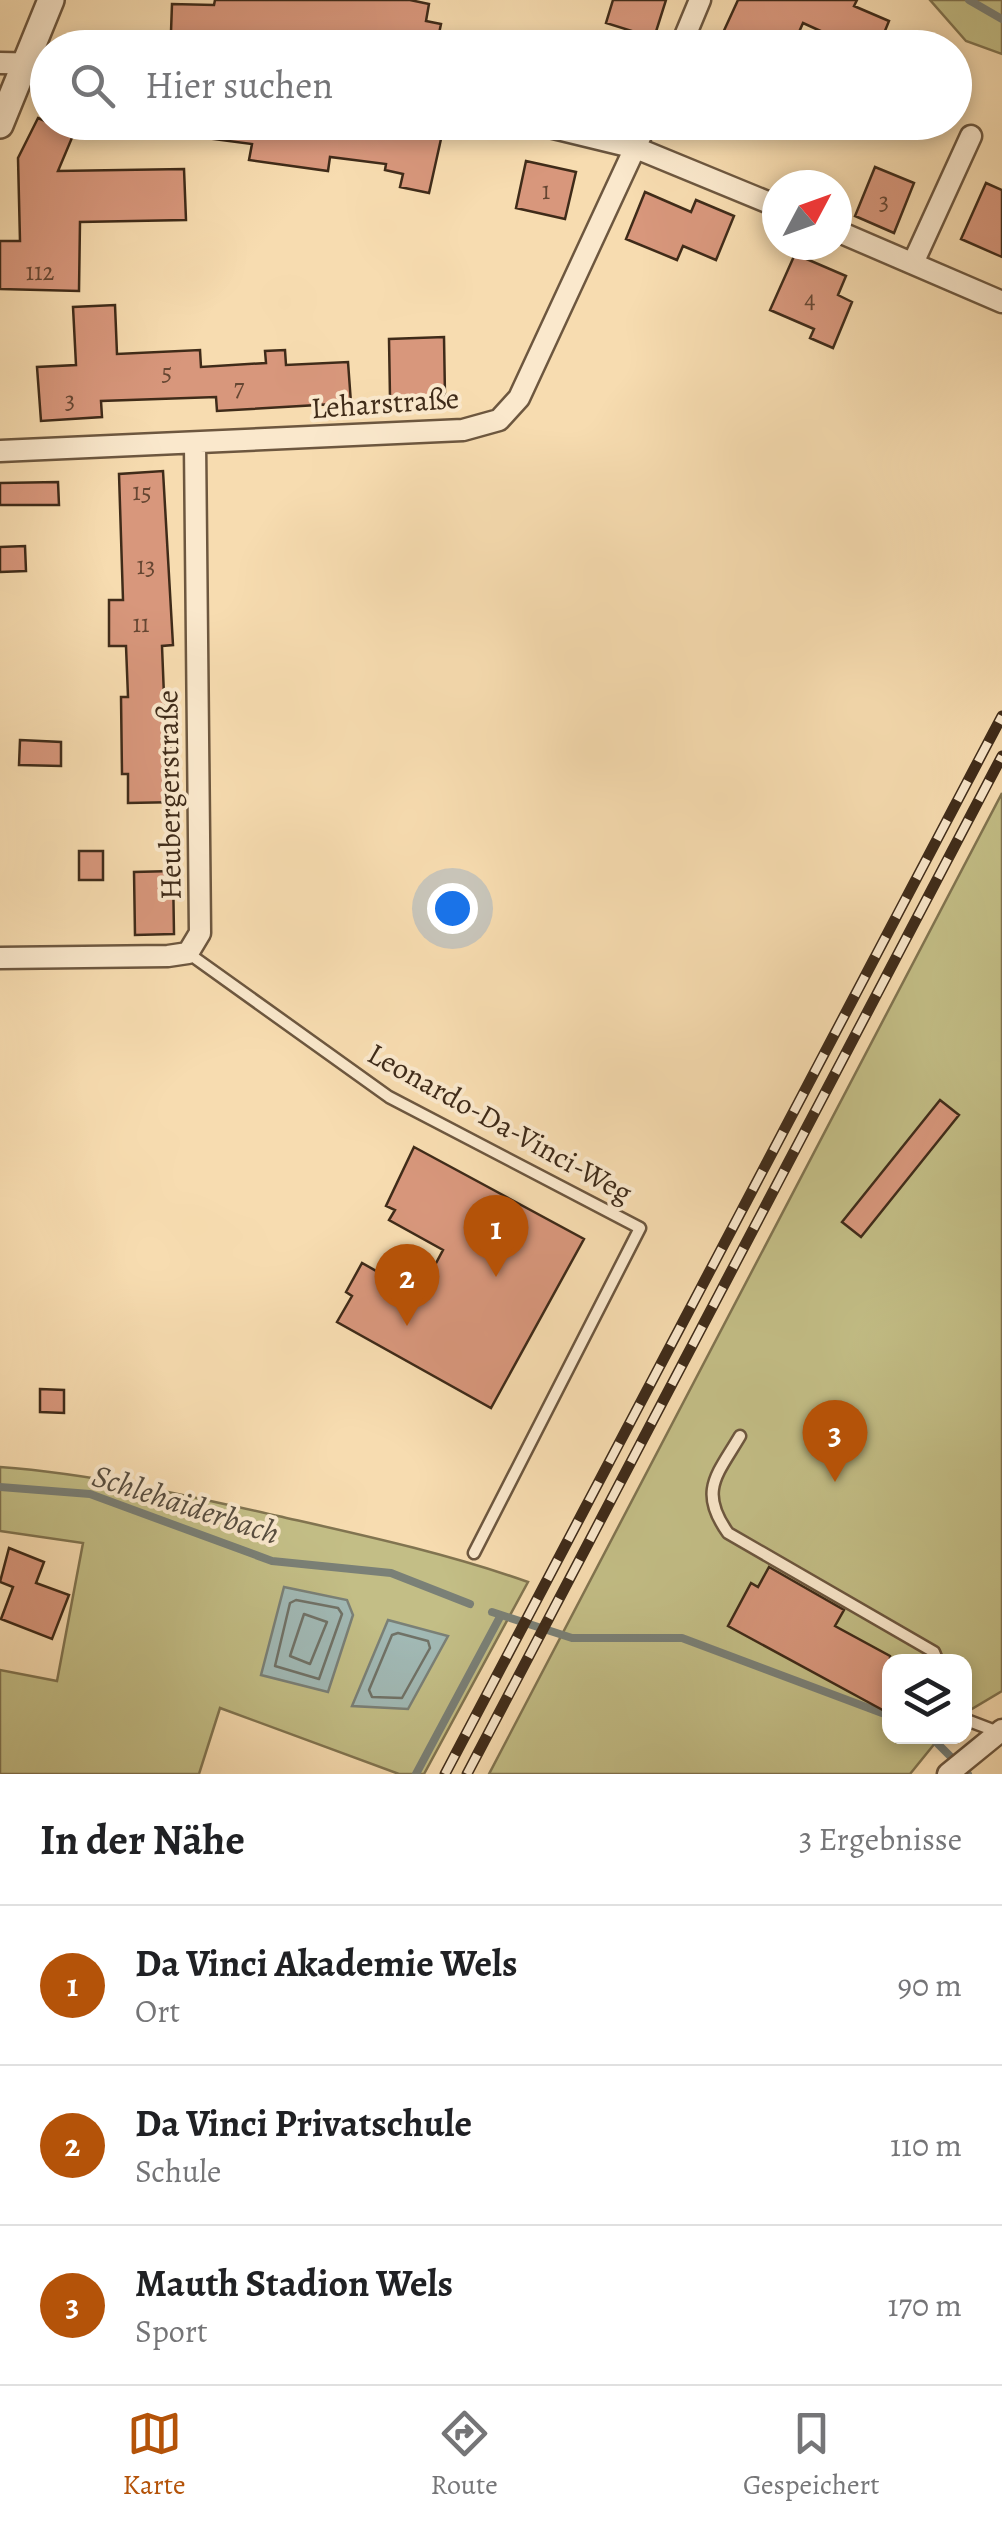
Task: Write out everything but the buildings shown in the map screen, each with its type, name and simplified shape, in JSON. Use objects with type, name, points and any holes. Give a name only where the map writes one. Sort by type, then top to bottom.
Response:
[{"type":"street","points":[[38,30],[51,0]]},
{"type":"street","points":[[688,30],[700,0]]},
{"type":"street","points":[[0,125],[24,63]]},
{"type":"street","points":[[603,140],[636,148],[762,200]]},
{"type":"street","name":"Leharstraße","points":[[0,451],[462,430],[499,420],[519,398],[639,140]]},
{"type":"street","points":[[913,263],[970,140]]},
{"type":"street","points":[[852,237],[1002,302]]},
{"type":"street","name":"Heubergerstraße","points":[[188,953],[200,934],[195,444]]},
{"type":"street","points":[[0,958],[188,953]]},
{"type":"street","points":[[948,1774],[1000,1731]]},
{"type":"lane","name":"Leonardo-Da-Vinci-Weg","points":[[188,953],[389,1097],[640,1228],[474,1553]]},
{"type":"lane","points":[[740,1436],[713,1482],[710,1497],[714,1513],[728,1533],[935,1654]]},
{"type":"lane","points":[[972,1721],[1000,1731]]},
{"type":"shaded area","points":[[930,0],[1002,0],[1002,54],[972,43],[972,30],[956,30]]},
{"type":"shaded area","points":[[1002,793],[1002,1691],[972,1709],[972,1654],[882,1654],[882,1744],[934,1744],[910,1774],[489,1774]]},
{"type":"shaded area","points":[[0,1467],[105,1480],[209,1500],[404,1545],[528,1582],[424,1774],[399,1774],[220,1708],[199,1774],[0,1774],[0,1670],[57,1681],[83,1543],[0,1531]]},
{"type":"water","points":[[284,1587],[347,1600],[353,1615],[328,1692],[261,1675]]},
{"type":"water","points":[[388,1620],[448,1636],[408,1709],[352,1706]]},
{"type":"waterway","points":[[969,0],[1002,19]]},
{"type":"waterway","name":"Schlehaiderbach","points":[[0,1487],[90,1494],[272,1561],[391,1573],[470,1604]]},
{"type":"waterway","name":"Schlehaiderbach","points":[[492,1612],[572,1638],[682,1638],[882,1713]]},
{"type":"waterway","points":[[416,1774],[501,1615]]},
{"type":"waterway","name":"Schlehaiderbach","points":[[938,1744],[968,1774]]},
{"type":"railway","points":[[445,1774],[1002,716]]},
{"type":"railway","points":[[467,1774],[1002,756]]},
{"type":"place","name":"Da Vinci Akademie Wels","points":[[496,1277]]},
{"type":"place","name":"Da Vinci Privatschule","points":[[407,1326]]},
{"type":"place","name":"Mauth Stadion Wels","points":[[835,1482]]}]
